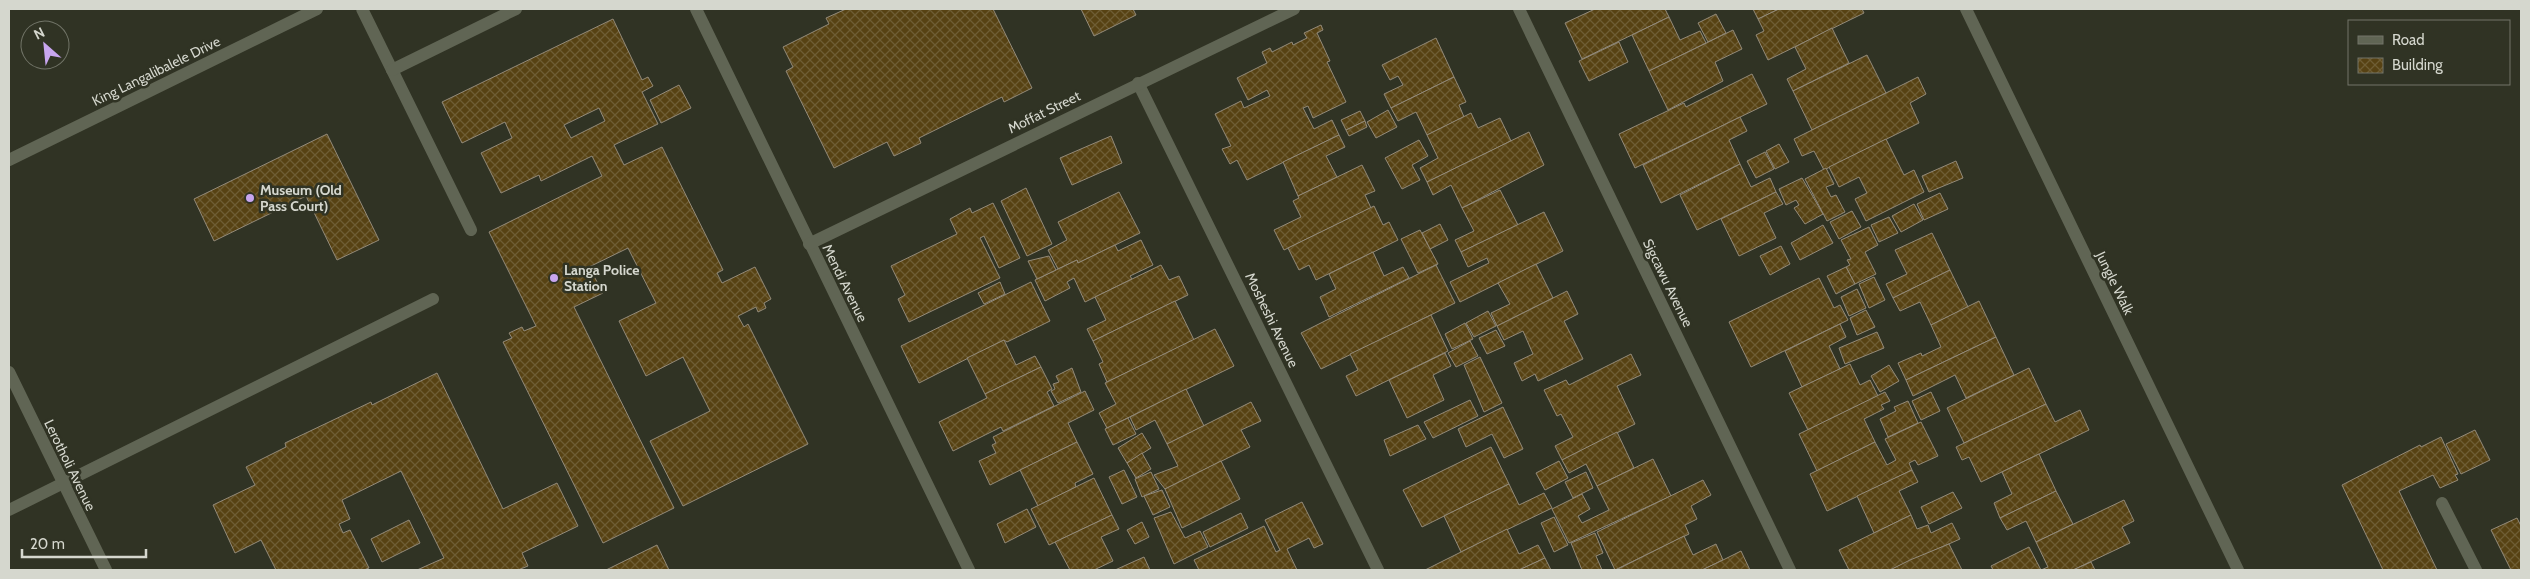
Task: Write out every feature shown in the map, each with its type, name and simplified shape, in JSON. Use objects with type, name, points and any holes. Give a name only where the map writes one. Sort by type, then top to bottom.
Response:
[{"type":"street","name":"King Langalibalele Drive","points":[[9,160],[317,9]]},
{"type":"street","points":[[362,9],[471,230]]},
{"type":"street","points":[[392,70],[516,9]]},
{"type":"street","name":"Mendi Avenue","points":[[696,9],[969,570]]},
{"type":"street","name":"Moffat Street","points":[[809,244],[1294,9]]},
{"type":"street","name":"Sigcawu Avenue","points":[[1519,9],[1790,570]]},
{"type":"street","name":"Jungle Walk","points":[[1966,9],[2238,570]]},
{"type":"street","name":"Mosheshi Avenue","points":[[1138,83],[1378,570]]},
{"type":"street","points":[[9,510],[433,299]]},
{"type":"street","name":"Lerotholi Avenue","points":[[9,372],[106,570]]},
{"type":"street","points":[[2442,504],[2476,570]]},
{"type":"building","points":[[846,9],[993,9],[1032,88],[1004,102],[1002,97],[919,138],[921,143],[894,156],[887,142],[834,168],[786,71],[793,67],[783,47],[829,24],[826,18]]},
{"type":"building","points":[[1081,9],[1133,9],[1136,15],[1094,36]]},
{"type":"building","points":[[1595,9],[1665,9],[1669,17],[1582,59],[1565,23]]},
{"type":"building","points":[[1753,9],[1779,9],[1758,19]]},
{"type":"building","points":[[1779,9],[1862,9],[1864,13],[1768,60],[1756,35],[1764,31],[1758,19]]},
{"type":"building","points":[[1716,14],[1726,33],[1708,42],[1698,23]]},
{"type":"building","points":[[1669,17],[1680,40],[1700,31],[1706,43],[1649,71],[1632,35]]},
{"type":"building","name":"Langa Police Station","points":[[613,19],[642,80],[648,77],[653,86],[642,92],[658,124],[614,145],[624,165],[662,147],[723,270],[717,273],[722,283],[755,267],[771,299],[764,303],[766,308],[758,312],[756,307],[738,316],[744,327],[748,324],[808,444],[683,506],[650,441],[710,411],[683,357],[646,376],[619,321],[656,303],[628,248],[589,267],[603,293],[574,307],[674,508],[603,543],[503,342],[512,338],[509,333],[522,327],[524,331],[536,326],[489,232],[602,176],[592,156],[541,181],[539,175],[501,193],[481,153],[512,138],[505,122],[462,143],[442,102]],"holes":[[[599,108],[605,121],[571,138],[564,125]]]},
{"type":"building","points":[[1321,25],[1323,30],[1317,33],[1330,61],[1327,62],[1346,102],[1313,118],[1308,106],[1303,108],[1314,129],[1332,120],[1339,135],[1247,180],[1237,160],[1230,164],[1222,149],[1231,146],[1215,114],[1241,101],[1244,108],[1270,96],[1267,90],[1248,100],[1237,78],[1267,63],[1262,52],[1270,48],[1272,52],[1292,42],[1293,45],[1307,38],[1304,33]]},
{"type":"building","points":[[1832,28],[1849,63],[1793,91],[1787,79],[1806,69],[1795,47]]},
{"type":"building","points":[[1733,30],[1742,49],[1715,62],[1723,81],[1668,110],[1649,71]]},
{"type":"building","points":[[1436,38],[1454,77],[1391,108],[1384,94],[1403,85],[1398,76],[1390,80],[1382,65]]},
{"type":"building","points":[[1619,42],[1628,62],[1589,81],[1579,61]]},
{"type":"building","points":[[1867,55],[1886,93],[1812,130],[1793,91]]},
{"type":"building","points":[[1752,74],[1767,104],[1635,168],[1619,134],[1684,103],[1686,107]]},
{"type":"building","points":[[1454,77],[1466,102],[1459,105],[1464,117],[1427,135],[1416,112],[1398,121],[1391,108]]},
{"type":"building","points":[[1918,77],[1926,94],[1910,103],[1919,123],[1824,170],[1814,151],[1802,156],[1794,139]]},
{"type":"building","points":[[679,85],[691,108],[661,123],[650,100]]},
{"type":"building","points":[[1388,110],[1397,127],[1376,138],[1367,122]]},
{"type":"building","points":[[1360,111],[1365,121],[1346,130],[1341,120]]},
{"type":"building","points":[[1471,113],[1478,128],[1500,118],[1511,141],[1427,182],[1420,168],[1438,158],[1427,135]]},
{"type":"building","points":[[1740,117],[1747,131],[1729,140],[1740,164],[1661,203],[1643,165]]},
{"type":"building","points":[[1365,121],[1367,127],[1349,136],[1346,130]]},
{"type":"building","points":[[1529,132],[1544,165],[1462,208],[1451,185],[1433,195],[1427,182]]},
{"type":"building","name":"Museum (Old Pass Court)","points":[[327,134],[379,240],[337,260],[306,196],[214,241],[194,199]]},
{"type":"building","points":[[1339,135],[1345,147],[1326,156],[1337,177],[1298,196],[1283,162]]},
{"type":"building","points":[[1111,136],[1122,163],[1072,185],[1060,158]]},
{"type":"building","points":[[1886,139],[1904,175],[1914,170],[1924,192],[1866,221],[1855,199],[1867,193],[1859,177],[1839,187],[1829,167]]},
{"type":"building","points":[[1419,140],[1428,156],[1412,165],[1420,180],[1402,189],[1385,158]]},
{"type":"building","points":[[1779,144],[1789,162],[1775,169],[1766,151]]},
{"type":"building","points":[[1765,152],[1774,169],[1756,178],[1747,161]]},
{"type":"building","points":[[1956,161],[1963,178],[1929,192],[1922,176]]},
{"type":"building","points":[[1740,164],[1751,187],[1770,178],[1776,192],[1697,230],[1680,195]]},
{"type":"building","points":[[1362,165],[1375,191],[1365,195],[1371,208],[1284,250],[1274,230],[1301,217],[1293,201],[1299,198],[1298,196]]},
{"type":"building","points":[[1826,168],[1834,184],[1826,187],[1831,197],[1836,195],[1845,212],[1827,221],[1805,179]]},
{"type":"building","points":[[1802,178],[1823,214],[1805,224],[1794,208],[1799,205],[1796,200],[1786,205],[1779,189]]},
{"type":"building","points":[[1026,188],[1052,244],[1027,256],[1001,201]]},
{"type":"building","points":[[1500,190],[1518,225],[1461,252],[1455,240],[1474,231],[1462,208]]},
{"type":"building","points":[[1119,192],[1140,233],[1078,263],[1077,260],[1058,269],[1048,250],[1067,240],[1058,222]]},
{"type":"building","points":[[1776,192],[1783,204],[1764,213],[1776,238],[1739,256],[1721,219]]},
{"type":"building","points":[[1940,193],[1948,209],[1924,220],[1917,204]]},
{"type":"building","points":[[993,203],[1020,258],[999,268],[984,236],[980,238],[1000,278],[909,322],[898,299],[905,295],[891,266],[957,234],[950,219],[970,208],[972,213]]},
{"type":"building","points":[[1914,204],[1923,220],[1901,232],[1892,216]]},
{"type":"building","points":[[1374,206],[1383,225],[1389,222],[1398,240],[1316,280],[1309,265],[1299,270],[1288,248]]},
{"type":"building","points":[[1852,211],[1861,227],[1839,239],[1830,222]]},
{"type":"building","points":[[1544,212],[1563,251],[1460,302],[1450,282],[1489,263],[1487,258],[1468,267],[1461,252]]},
{"type":"building","points":[[1889,217],[1898,233],[1879,242],[1871,225]]},
{"type":"building","points":[[1440,224],[1448,240],[1430,249],[1422,233]]},
{"type":"building","points":[[1823,225],[1833,243],[1800,260],[1791,243]]},
{"type":"building","points":[[1869,227],[1878,245],[1865,252],[1876,274],[1855,284],[1846,267],[1850,265],[1847,260],[1851,259],[1841,240]]},
{"type":"building","points":[[1420,230],[1438,264],[1418,273],[1401,239]]},
{"type":"building","points":[[1932,233],[1950,270],[1893,298],[1886,284],[1907,274],[1895,250]]},
{"type":"building","points":[[1141,240],[1153,265],[1130,276],[1132,279],[1085,302],[1074,278],[1067,282],[1070,288],[1045,301],[1035,280],[1077,260],[1078,263],[1115,245],[1118,251]]},
{"type":"building","points":[[1781,246],[1790,264],[1770,275],[1760,256]]},
{"type":"building","points":[[1373,252],[1384,276],[1403,267],[1409,278],[1329,317],[1320,297],[1336,289],[1329,274]]},
{"type":"building","points":[[1049,256],[1056,270],[1037,279],[1028,261]]},
{"type":"building","points":[[1536,264],[1553,298],[1497,326],[1491,313],[1510,304],[1498,283]]},
{"type":"building","points":[[1161,265],[1169,280],[1179,276],[1188,295],[1093,341],[1087,329],[1106,320],[1095,297]]},
{"type":"building","points":[[1436,265],[1455,303],[1321,369],[1301,333]]},
{"type":"building","points":[[1846,267],[1855,284],[1836,294],[1827,276]]},
{"type":"building","points":[[1950,270],[1968,307],[1931,325],[1920,302],[1900,311],[1893,298]]},
{"type":"building","points":[[1874,277],[1885,300],[1869,308],[1859,284]]},
{"type":"building","points":[[1819,278],[1834,308],[1840,305],[1848,320],[1751,367],[1729,322]]},
{"type":"building","points":[[1000,282],[1005,294],[984,304],[978,293]]},
{"type":"building","points":[[1031,282],[1050,321],[1007,342],[1004,340],[919,383],[901,346]]},
{"type":"building","points":[[1857,289],[1866,308],[1849,316],[1841,297]]},
{"type":"building","points":[[1567,291],[1578,314],[1564,321],[1583,359],[1538,381],[1535,374],[1522,381],[1514,363],[1533,354],[1523,331],[1504,340],[1497,326]]},
{"type":"building","points":[[1175,301],[1194,340],[1107,382],[1099,364],[1103,362],[1093,341]]},
{"type":"building","points":[[1979,301],[1996,337],[1906,380],[1898,363],[1921,353],[1922,356],[1941,347],[1931,325]]},
{"type":"building","points":[[1866,310],[1875,327],[1857,335],[1850,318]]},
{"type":"building","points":[[1488,311],[1496,326],[1474,337],[1466,323]]},
{"type":"building","points":[[1431,315],[1448,351],[1356,396],[1346,376],[1358,370],[1350,354]]},
{"type":"building","points":[[1465,323],[1473,339],[1452,349],[1445,334]]},
{"type":"building","points":[[1840,324],[1846,337],[1829,346],[1840,369],[1802,387],[1785,351]]},
{"type":"building","points":[[1215,329],[1234,366],[1107,428],[1099,413],[1116,404],[1105,383]]},
{"type":"building","points":[[1496,330],[1505,346],[1487,354],[1479,338]]},
{"type":"building","points":[[1877,332],[1884,348],[1845,364],[1839,348]]},
{"type":"building","points":[[1996,337],[2014,375],[1966,398],[1955,375],[1913,396],[1906,380]]},
{"type":"building","points":[[1004,340],[1016,365],[1035,356],[1041,367],[985,394],[967,358]]},
{"type":"building","points":[[1470,341],[1478,356],[1456,367],[1448,353]]},
{"type":"building","points":[[1445,353],[1451,366],[1433,375],[1444,400],[1407,418],[1389,380]]},
{"type":"building","points":[[1631,354],[1641,375],[1617,386],[1635,424],[1562,460],[1555,446],[1573,437],[1561,414],[1557,416],[1544,390],[1566,380],[1569,385]]},
{"type":"building","points":[[1480,357],[1502,403],[1484,412],[1464,365]]},
{"type":"building","points":[[1850,364],[1860,385],[1870,380],[1878,396],[1808,430],[1789,393]]},
{"type":"building","points":[[1889,365],[1899,381],[1880,392],[1871,376]]},
{"type":"building","points":[[1041,367],[1052,389],[1047,392],[1054,406],[1003,431],[1001,427],[953,451],[939,422],[987,398],[985,394]]},
{"type":"building","points":[[1072,368],[1081,392],[1058,403],[1051,391],[1055,389],[1053,384],[1059,382],[1056,376]]},
{"type":"building","points":[[2029,368],[2046,404],[1964,443],[1947,408]]},
{"type":"building","points":[[437,373],[503,509],[557,483],[578,526],[522,553],[528,566],[518,570],[417,570],[444,558],[401,471],[342,500],[350,519],[339,524],[343,533],[350,530],[369,568],[364,570],[276,570],[261,540],[235,553],[213,505],[255,485],[246,467],[286,447],[285,443],[371,402],[372,405]]},
{"type":"building","points":[[1186,389],[1204,426],[1167,444],[1155,420],[1136,430],[1130,417]]},
{"type":"building","points":[[1085,391],[1094,410],[1068,423],[1077,442],[990,485],[979,461],[996,453],[992,445],[996,443],[993,437]]},
{"type":"building","points":[[1885,392],[1890,401],[1881,405],[1884,409],[1864,419],[1875,442],[1817,471],[1799,434]]},
{"type":"building","points":[[1931,392],[1940,411],[1921,420],[1912,401]]},
{"type":"building","points":[[1470,400],[1478,416],[1433,438],[1424,422]]},
{"type":"building","points":[[1908,401],[1918,423],[1888,437],[1880,419],[1896,411],[1894,407]]},
{"type":"building","points":[[1251,402],[1261,421],[1241,430],[1250,447],[1165,489],[1154,475],[1178,466],[1167,444]]},
{"type":"building","points":[[2046,404],[2055,422],[2080,410],[2089,430],[1981,482],[1969,457],[1962,460],[1956,447]]},
{"type":"building","points":[[1503,407],[1523,449],[1504,458],[1492,434],[1466,447],[1458,429]]},
{"type":"building","points":[[1128,418],[1136,434],[1113,445],[1105,429]]},
{"type":"building","points":[[1921,422],[1938,456],[1918,465],[1915,460],[1909,463],[1912,470],[1827,511],[1810,474],[1875,442],[1887,465],[1896,460],[1885,439]]},
{"type":"building","points":[[1418,425],[1426,439],[1390,456],[1384,440]]},
{"type":"building","points":[[2475,430],[2490,460],[2461,474],[2446,444]]},
{"type":"building","points":[[1617,432],[1634,468],[1597,486],[1586,464],[1569,473],[1562,460]]},
{"type":"building","points":[[1142,433],[1151,448],[1127,463],[1118,448]]},
{"type":"building","points":[[2441,437],[2458,474],[2455,475],[2458,480],[2440,488],[2433,475],[2399,491],[2437,570],[2383,570],[2342,485],[2420,445],[2421,447]]},
{"type":"building","points":[[1077,442],[1093,474],[1075,483],[1076,487],[1038,506],[1020,470]]},
{"type":"building","points":[[1491,447],[1509,484],[1422,527],[1403,490]]},
{"type":"building","points":[[1142,453],[1151,469],[1136,478],[1127,463]]},
{"type":"building","points":[[2039,454],[2056,491],[2000,518],[1994,503],[2012,494],[2002,472]]},
{"type":"building","points":[[1653,459],[1671,496],[1569,543],[1552,509],[1582,494],[1590,509],[1578,516],[1582,523],[1609,510],[1597,486]]},
{"type":"building","points":[[1221,461],[1240,499],[1182,528],[1165,489]]},
{"type":"building","points":[[1559,461],[1568,478],[1545,490],[1536,473]]},
{"type":"building","points":[[1124,470],[1137,497],[1122,504],[1109,477]]},
{"type":"building","points":[[1912,470],[1918,482],[1899,491],[1911,515],[1874,533],[1857,496]]},
{"type":"building","points":[[1151,472],[1159,489],[1142,497],[1135,479]]},
{"type":"building","points":[[1586,472],[1593,488],[1573,498],[1565,482]]},
{"type":"building","points":[[1094,478],[1112,515],[1049,545],[1031,509]]},
{"type":"building","points":[[1703,480],[1711,495],[1691,506],[1697,519],[1685,525],[1689,534],[1615,570],[1597,532]]},
{"type":"building","points":[[1509,484],[1519,505],[1544,493],[1552,508],[1461,552],[1444,516]]},
{"type":"building","points":[[1162,490],[1170,507],[1153,515],[1144,496]]},
{"type":"building","points":[[2056,491],[2073,524],[2036,542],[2026,521],[2007,530],[2000,518]]},
{"type":"building","points":[[1953,492],[1962,508],[1929,524],[1921,507]]},
{"type":"building","points":[[2124,500],[2134,521],[2122,527],[2130,543],[2073,570],[2041,570],[2048,567],[2036,542]]},
{"type":"building","points":[[1302,502],[1323,544],[1314,548],[1309,538],[1287,549],[1297,570],[1199,570],[1194,560],[1264,526],[1276,552],[1280,550],[1265,520]]},
{"type":"building","points":[[1027,509],[1036,527],[1005,543],[997,524]]},
{"type":"building","points":[[1171,512],[1185,538],[1200,531],[1208,547],[1174,564],[1154,518]]},
{"type":"building","points":[[1241,513],[1248,528],[1210,547],[1203,532]]},
{"type":"building","points":[[1112,515],[1119,529],[1101,537],[1113,561],[1094,570],[1070,570],[1055,542]]},
{"type":"building","points":[[1911,515],[1917,529],[1928,525],[1931,533],[1952,523],[1960,539],[1890,570],[1849,570],[1839,550]]},
{"type":"building","points":[[1554,517],[1568,545],[1554,552],[1541,523]]},
{"type":"building","points":[[2517,518],[2521,526],[2521,570],[2511,570],[2491,530]]},
{"type":"building","points":[[409,520],[420,543],[382,562],[371,539]]},
{"type":"building","points":[[1142,522],[1149,537],[1135,544],[1127,530]]},
{"type":"building","points":[[1507,529],[1519,554],[1538,545],[1545,558],[1519,570],[1425,570]]},
{"type":"building","points":[[1595,533],[1603,553],[1596,556],[1602,570],[1582,570],[1571,543]]},
{"type":"building","points":[[1684,536],[1693,555],[1716,544],[1723,560],[1702,570],[1616,570]]},
{"type":"building","points":[[1949,544],[1962,570],[1890,570],[1910,560]]},
{"type":"building","points":[[657,545],[669,570],[606,570]]},
{"type":"building","points":[[2029,547],[2041,570],[1993,570],[1991,566]]},
{"type":"building","points":[[1741,551],[1750,570],[1702,570],[1723,560]]},
{"type":"building","points":[[1144,557],[1150,570],[1115,570]]},
{"type":"building","points":[[1545,558],[1551,570],[1519,570]]},
{"type":"building","points":[[2091,562],[2095,570],[2073,570]]},
{"type":"place","name":"Museum (Old Pass Court)","points":[[250,198]]},
{"type":"place","name":"Langa Police Station","points":[[554,278]]}]
